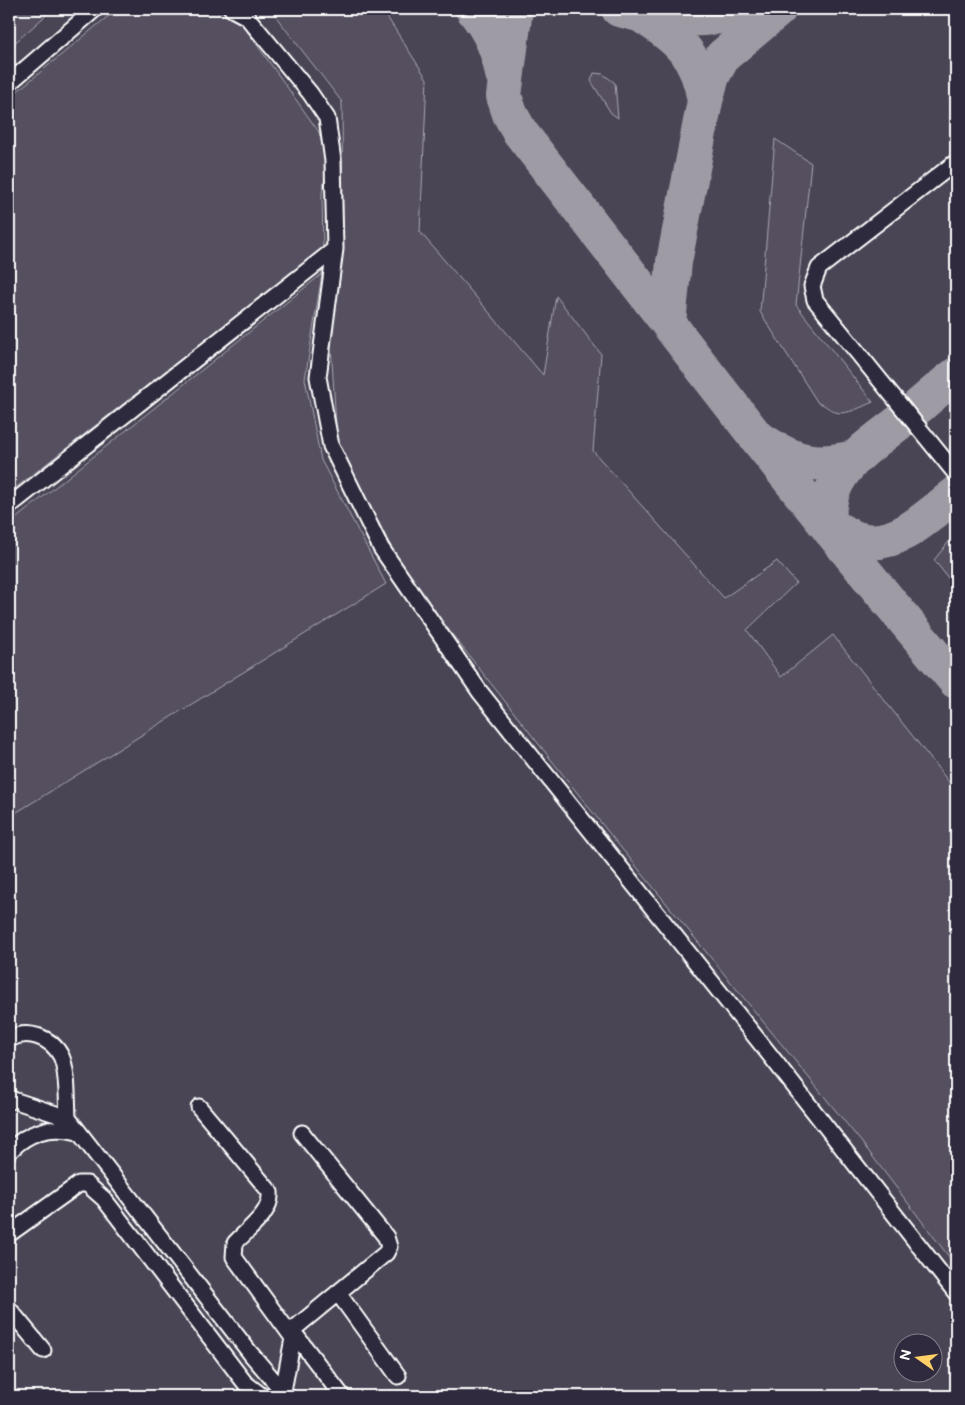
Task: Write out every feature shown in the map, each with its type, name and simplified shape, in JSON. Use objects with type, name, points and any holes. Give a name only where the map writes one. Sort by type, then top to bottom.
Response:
[{"type":"lane","points":[[9,83],[95,9]]},
{"type":"lane","points":[[232,9],[247,17],[310,93],[326,118],[332,161],[335,249],[318,377],[331,446],[382,548],[480,692],[766,1050],[956,1293]]},
{"type":"lane","points":[[956,162],[819,268],[812,286],[815,300],[956,474]]},
{"type":"lane","points":[[9,506],[335,249]]},
{"type":"lane","points":[[9,1039],[22,1034],[36,1034],[48,1041],[61,1057],[66,1083],[68,1118],[285,1394]]},
{"type":"lane","points":[[9,1096],[13,1100],[68,1118]]},
{"type":"lane","points":[[199,1107],[270,1192],[271,1202],[268,1209],[235,1243],[234,1257],[342,1396]]},
{"type":"lane","points":[[9,1152],[34,1133],[45,1129],[78,1132]]},
{"type":"lane","points":[[285,1394],[295,1328],[386,1253],[388,1247],[386,1237],[302,1133]]},
{"type":"lane","points":[[9,1234],[79,1184],[88,1184],[104,1200],[245,1382],[262,1396]]},
{"type":"lane","points":[[338,1293],[398,1376]]},
{"type":"lane","points":[[9,1309],[43,1350]]},
{"type":"shaded area","points":[[9,9],[956,9],[956,1396],[9,1396]]},
{"type":"shaded area","points":[[9,9],[53,9],[9,48]]},
{"type":"shaded area","points":[[124,9],[210,9],[223,12],[240,21],[319,132],[327,164],[322,194],[323,248],[9,493],[9,98],[107,17]]},
{"type":"shaded area","points":[[270,9],[382,9],[427,79],[420,232],[543,375],[556,296],[601,354],[593,451],[724,598],[777,561],[796,583],[747,630],[781,677],[833,635],[956,791],[956,1266],[863,1144],[613,838],[406,576],[337,441],[331,345],[343,241],[342,102]]},
{"type":"shaded area","points":[[594,73],[603,74],[615,83],[618,118],[611,113],[591,81]]},
{"type":"shaded area","points":[[775,139],[811,163],[796,305],[873,402],[849,412],[835,412],[818,403],[760,312]]},
{"type":"shaded area","points":[[322,274],[305,379],[321,460],[386,584],[9,817],[9,524]]},
{"type":"shaded area","points":[[956,533],[956,588],[934,560]]},
{"type":"taxiway","points":[[473,9],[484,24],[492,40],[499,56],[503,74]]},
{"type":"taxiway","points":[[515,9],[504,96],[510,114],[520,132],[668,323]]},
{"type":"taxiway","points":[[619,9],[653,16],[686,19],[720,16],[754,9]]},
{"type":"taxiway","points":[[779,9],[723,56],[712,76],[705,101],[674,262],[668,323],[810,504],[956,681]]},
{"type":"taxiway","points":[[643,16],[677,41],[685,50],[697,72],[705,101]]},
{"type":"taxiway","points":[[831,531],[828,512],[831,494],[849,464],[862,451],[956,375]]},
{"type":"taxiway","points":[[764,442],[786,455],[807,461],[828,462],[854,458]]},
{"type":"taxiway","points":[[828,523],[855,538],[866,541],[879,541],[903,533],[926,519],[956,494]]}]
